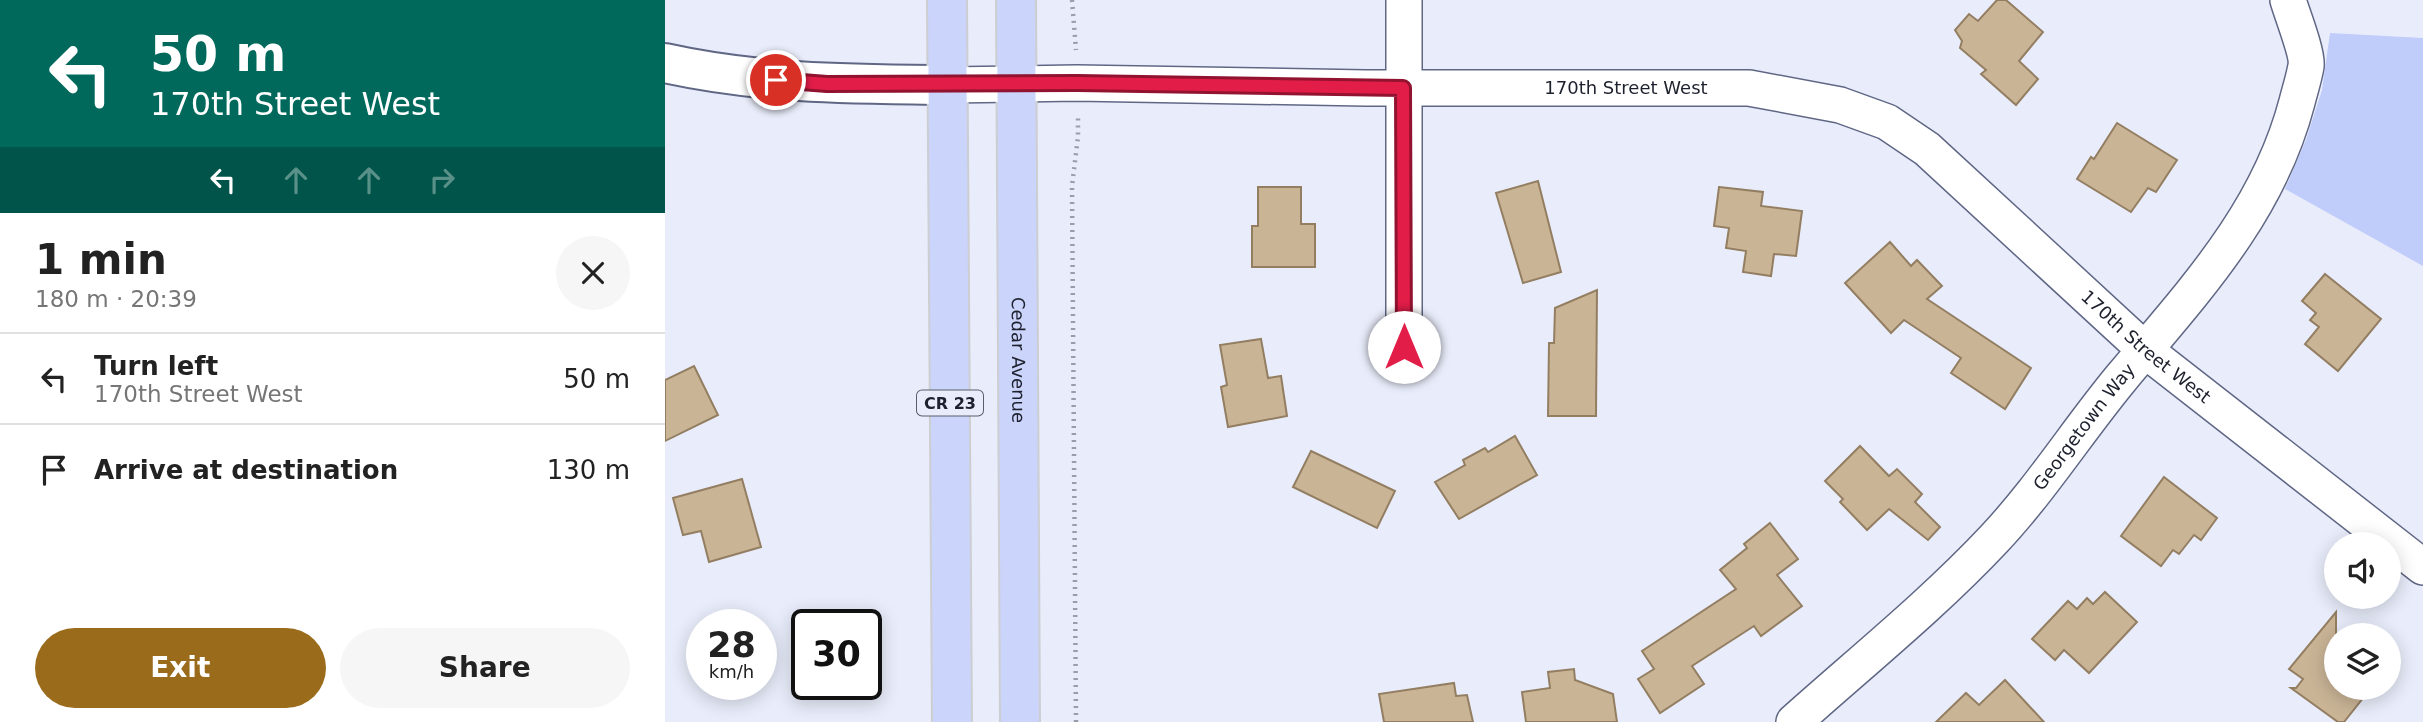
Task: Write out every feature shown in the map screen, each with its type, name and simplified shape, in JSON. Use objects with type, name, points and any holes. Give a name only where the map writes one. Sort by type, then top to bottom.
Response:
[{"type":"main road","name":"CR 23","points":[[947,0],[952,722]]},
{"type":"main road","name":"Cedar Avenue","points":[[1016,0],[1020,722]]},
{"type":"street","points":[[1404,0],[1404,347]]},
{"type":"street","name":"Georgetown Way","points":[[1794,722],[1994,540],[2229,246],[2262,194],[2278,160],[2307,63],[2288,0]]},
{"type":"street","name":"170th Street West","points":[[665,63],[751,79],[827,84],[1749,88],[1840,104],[1887,122],[1927,149],[2145,350],[2423,566]]},
{"type":"path","points":[[1072,0],[1079,137],[1072,186],[1076,722]]},
{"type":"shaded area","points":[[2330,33],[2423,38],[2423,266],[2285,189],[2306,140],[2322,90]]},
{"type":"building","points":[[1997,0],[2006,0],[2043,32],[2019,61],[2038,79],[2016,105],[1981,74],[1986,70],[1960,48],[1962,41],[1955,30],[1969,14],[1978,21]]},
{"type":"building","points":[[2117,123],[2177,160],[2156,192],[2148,188],[2131,212],[2077,179],[2091,157],[2094,159]]},
{"type":"building","points":[[1538,181],[1561,272],[1523,283],[1496,193]]},
{"type":"building","points":[[1258,187],[1301,187],[1301,224],[1315,224],[1315,267],[1252,267],[1252,226],[1258,226]]},
{"type":"building","points":[[1719,187],[1763,192],[1761,206],[1802,211],[1796,256],[1774,254],[1771,276],[1743,272],[1746,251],[1726,248],[1729,228],[1714,226]]},
{"type":"building","points":[[1890,242],[1911,266],[1917,260],[1942,286],[1927,299],[2031,368],[2005,409],[1951,373],[1961,358],[1904,320],[1891,333],[1845,283]]},
{"type":"building","points":[[2325,274],[2381,319],[2338,371],[2305,344],[2319,327],[2310,320],[2316,313],[2302,301]]},
{"type":"building","points":[[1597,290],[1596,416],[1548,416],[1549,343],[1554,343],[1555,308]]},
{"type":"building","points":[[1261,339],[1268,378],[1281,376],[1287,416],[1228,427],[1221,387],[1227,385],[1220,345]]},
{"type":"building","points":[[694,366],[718,415],[665,441],[665,380]]},
{"type":"building","points":[[1515,436],[1537,475],[1459,519],[1435,482],[1465,465],[1463,460],[1485,448],[1488,452]]},
{"type":"building","points":[[1860,446],[1889,476],[1897,469],[1922,494],[1915,502],[1940,527],[1928,540],[1889,509],[1867,530],[1840,502],[1843,499],[1825,481]]},
{"type":"building","points":[[1311,451],[1395,491],[1377,528],[1293,487]]},
{"type":"building","points":[[2164,477],[2217,518],[2201,540],[2194,535],[2179,554],[2173,550],[2161,566],[2121,536]]},
{"type":"building","points":[[742,479],[761,547],[709,562],[701,531],[683,535],[673,498]]},
{"type":"building","points":[[1770,523],[1798,559],[1777,575],[1802,606],[1761,636],[1754,626],[1692,666],[1704,684],[1660,713],[1638,679],[1654,669],[1642,651],[1736,589],[1720,570],[1747,548],[1744,544]]},
{"type":"building","points":[[2105,592],[2137,622],[2089,673],[2064,650],[2055,660],[2032,639],[2068,601],[2077,609],[2087,598],[2093,604]]},
{"type":"building","points":[[2336,612],[2336,623],[2327,623]]},
{"type":"building","points":[[2324,627],[2324,700],[2361,700],[2344,722],[2338,722],[2291,688],[2296,688],[2303,679],[2289,669]]},
{"type":"building","points":[[1574,669],[1575,680],[1613,694],[1617,722],[1526,722],[1522,692],[1550,688],[1548,672]]},
{"type":"building","points":[[2005,680],[2044,722],[1936,722],[1966,693],[1979,705]]},
{"type":"building","points":[[1454,683],[1456,696],[1467,695],[1473,722],[1384,722],[1379,694]]},
{"type":"route","points":[[776,80],[827,84],[1077,83],[1403,88],[1404,347]]}]
